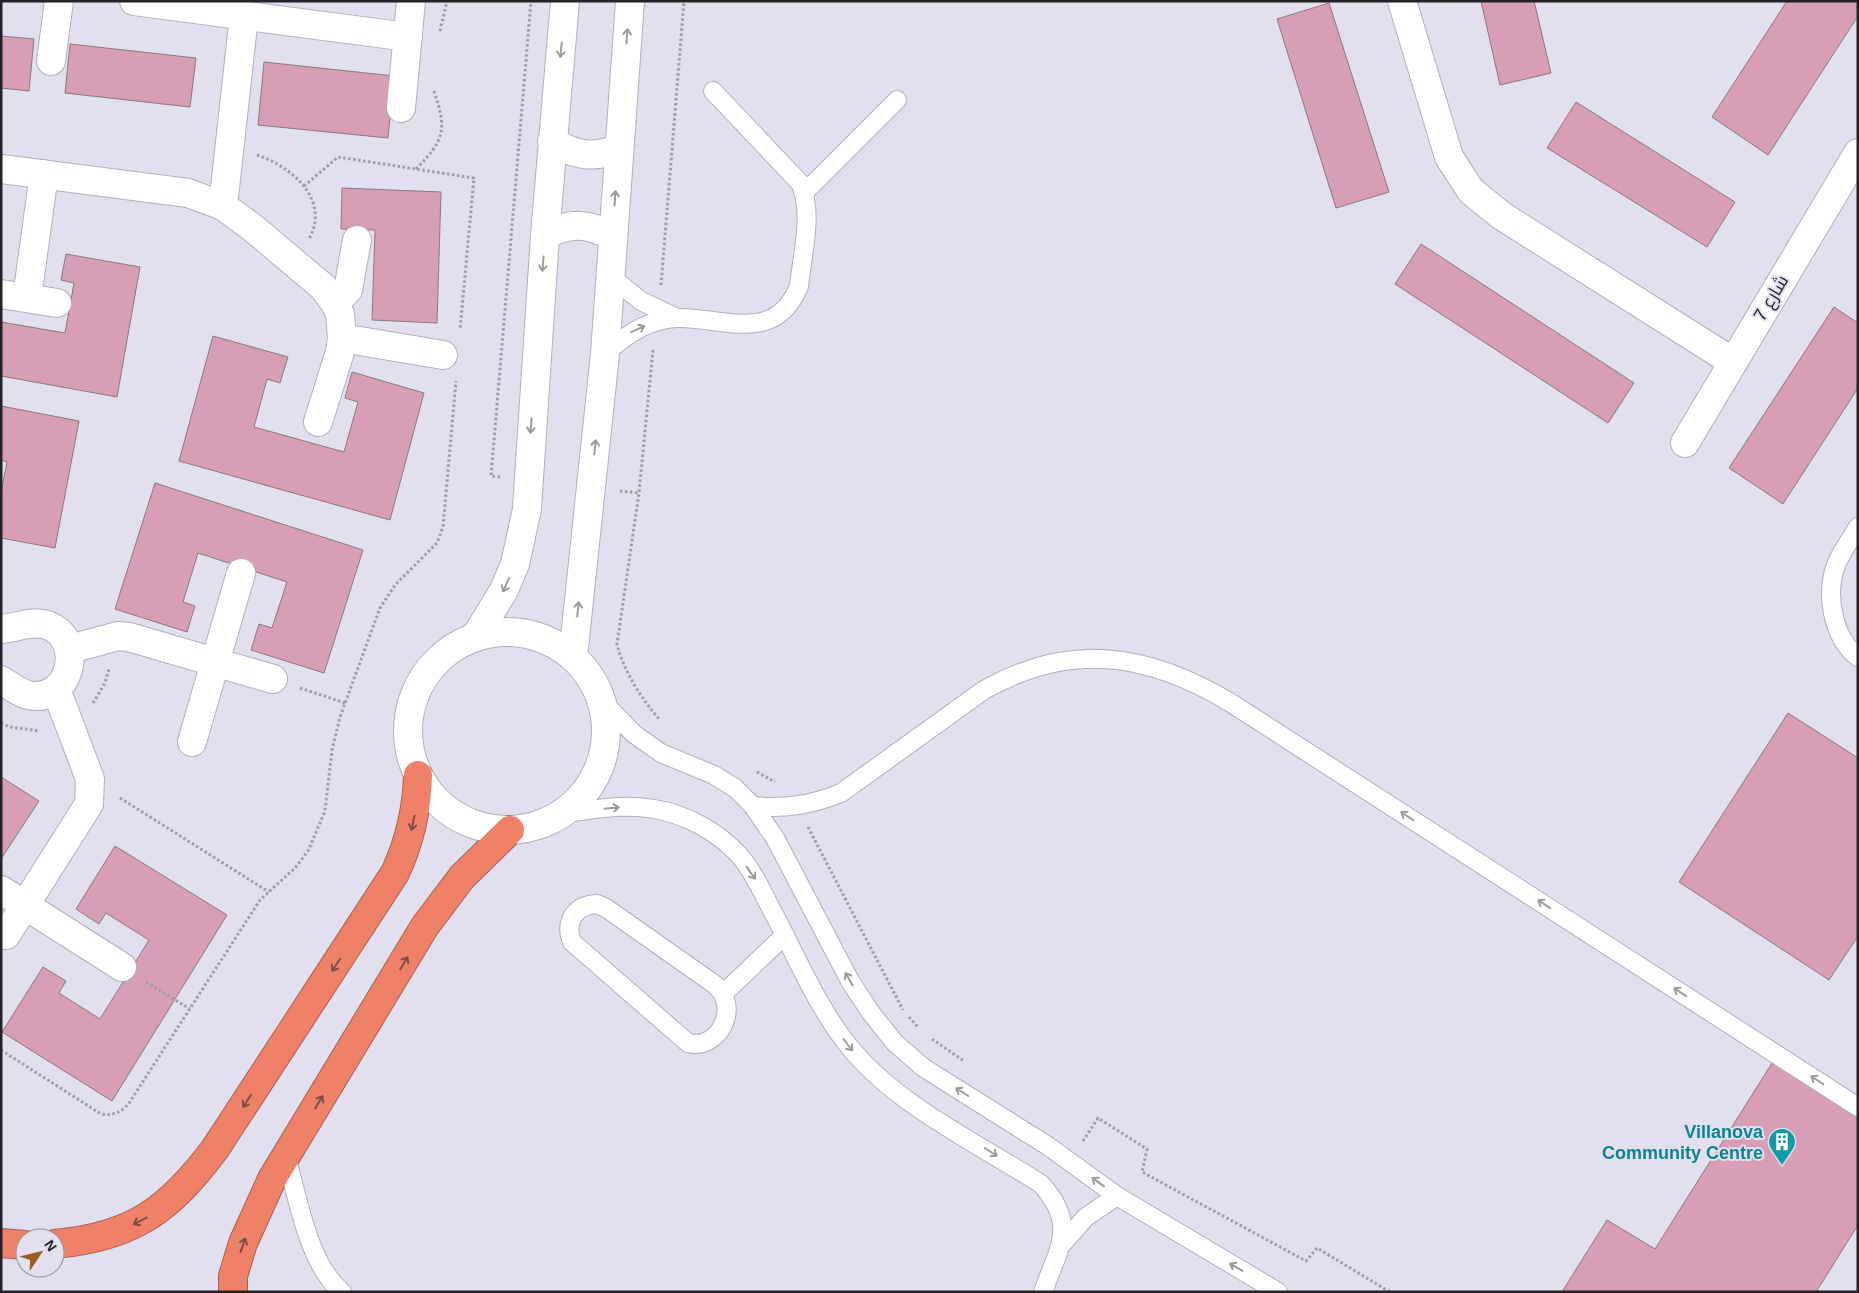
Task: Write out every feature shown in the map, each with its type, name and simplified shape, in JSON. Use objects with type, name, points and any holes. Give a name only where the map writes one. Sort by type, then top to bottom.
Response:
[{"type":"highway","points":[[65,1242],[101,1236],[130,1226],[157,1212],[200,1169],[221,1141],[395,873],[406,850],[413,826],[417,802],[418,775]]},
{"type":"highway","points":[[233,1292],[233,1276],[243,1243],[272,1178],[425,926],[462,877],[510,830]]},
{"type":"highway","points":[[1,1243],[15,1244]]},
{"type":"street","points":[[51,61],[59,1]]},
{"type":"street","points":[[134,1],[408,37]]},
{"type":"street","points":[[401,108],[411,1]]},
{"type":"street","points":[[476,636],[504,590],[515,564],[522,537],[526,509],[552,141],[565,1]]},
{"type":"street","points":[[573,657],[605,354],[630,1]]},
{"type":"street","points":[[1402,1],[1449,157],[1471,191],[1502,216],[1733,362]]},
{"type":"street","points":[[223,206],[244,16]]},
{"type":"street","points":[[552,141],[578,154],[592,156],[606,154],[619,148]]},
{"type":"street","name":"شارع 7","points":[[1685,443],[1858,153]]},
{"type":"street","points":[[1,169],[171,189],[206,198],[223,206],[291,260],[323,288],[335,303],[340,314],[342,338],[318,422]]},
{"type":"street","points":[[44,174],[14,296],[57,303]]},
{"type":"street","points":[[545,235],[572,224],[586,225],[613,237]]},
{"type":"street","points":[[335,303],[348,290],[357,240]]},
{"type":"street","points":[[342,338],[453,357]]},
{"type":"street","points":[[192,742],[241,573]]},
{"type":"street","points":[[1,629],[35,623],[47,625],[58,631],[70,649],[69,671],[64,681],[56,689],[39,696],[28,695],[1,680]]},
{"type":"street","points":[[502,632],[528,634],[552,642],[573,657],[590,677],[602,701],[606,726],[604,751],[596,775],[587,790],[563,813],[538,826],[510,830],[482,827],[456,816],[434,798],[418,775],[410,748],[409,719],[416,692],[430,668],[451,649],[476,636],[502,632]]},
{"type":"street","points":[[70,649],[118,636],[129,637],[273,679]]},
{"type":"street","points":[[6,935],[83,815],[91,791],[86,767],[56,689]]},
{"type":"street","points":[[1,890],[122,967]]},
{"type":"lane","points":[[605,354],[630,333],[657,317],[745,324],[769,320],[788,307],[798,286],[807,212],[805,192],[800,183],[713,91]]},
{"type":"lane","points":[[805,192],[897,100]]},
{"type":"lane","points":[[610,276],[657,317]]},
{"type":"lane","points":[[1858,527],[1844,549],[1833,575],[1831,603],[1838,631],[1858,657]]},
{"type":"lane","points":[[753,806],[775,808],[798,806],[820,801],[841,793],[984,690],[1037,665],[1095,658],[1128,662],[1164,670],[1199,684],[1231,703],[1858,1107]]},
{"type":"lane","points":[[602,701],[634,734],[654,748],[714,775],[735,788],[753,806],[775,838],[850,981],[871,1013],[895,1043],[924,1068],[1048,1146],[1117,1196],[1278,1292]]},
{"type":"lane","points":[[563,813],[620,807],[653,808],[685,817],[714,834],[739,856],[758,883],[832,1022],[852,1050],[875,1075],[902,1096],[1041,1184],[1052,1196],[1060,1212],[1062,1244]]},
{"type":"lane","points":[[588,905],[606,908],[724,994],[727,1000],[727,1013],[714,1037],[703,1044],[688,1043],[578,949],[568,933],[572,916],[579,909],[588,905]]},
{"type":"lane","points":[[724,994],[785,935]]},
{"type":"lane","points":[[286,1156],[317,1261],[331,1283],[342,1292]]},
{"type":"lane","points":[[1042,1292],[1062,1244],[1086,1216],[1117,1196]]},
{"type":"path","points":[[437,38],[446,1]]},
{"type":"path","points":[[663,723],[626,669],[620,658],[617,644],[639,493],[657,317],[684,1]]},
{"type":"path","points":[[415,169],[432,153],[442,133],[441,110],[432,87]]},
{"type":"path","points":[[229,150],[269,159],[282,166],[304,186],[314,205],[315,227],[310,237],[291,260]]},
{"type":"path","points":[[1,1050],[101,1114],[115,1114],[127,1106],[257,906],[295,868],[318,831],[329,789],[335,734],[385,598],[432,548],[440,536],[443,527],[453,357],[474,178],[338,157],[304,186]]},
{"type":"path","points":[[273,679],[346,703]]},
{"type":"path","points":[[754,770],[774,780],[798,806],[903,1010],[923,1034],[971,1066]]},
{"type":"path","points":[[119,798],[270,892]]},
{"type":"path","points":[[122,967],[190,1010]]},
{"type":"path","points":[[1075,1136],[1083,1142],[1098,1118],[1147,1149],[1142,1172],[1306,1261],[1317,1248],[1390,1292]]},
{"type":"building","points":[[1481,1],[1534,1],[1551,73],[1500,85]]},
{"type":"building","points":[[1787,1],[1858,1],[1858,16],[1768,155],[1712,117]]},
{"type":"building","points":[[1329,3],[1389,192],[1336,208],[1277,19]]},
{"type":"building","points":[[1,36],[34,39],[29,91],[1,88]]},
{"type":"building","points":[[70,44],[196,58],[190,107],[65,93]]},
{"type":"building","points":[[264,62],[394,76],[388,138],[258,125]]},
{"type":"building","points":[[1576,102],[1735,202],[1707,247],[1547,148]]},
{"type":"building","points":[[342,188],[441,192],[437,323],[372,320],[375,230],[341,229]]},
{"type":"building","points":[[1421,244],[1634,383],[1608,423],[1395,284]]},
{"type":"building","points":[[66,254],[140,267],[117,397],[1,376],[1,322],[65,333],[74,283],[61,280]]},
{"type":"building","points":[[1834,307],[1858,323],[1858,388],[1783,504],[1729,468]]},
{"type":"building","points":[[213,336],[288,357],[280,383],[267,379],[254,427],[344,452],[358,402],[345,398],[352,372],[424,393],[390,520],[179,461]]},
{"type":"building","points":[[1,406],[79,421],[55,548],[1,538],[1,493],[7,462],[1,460]]},
{"type":"building","points":[[155,483],[363,550],[324,673],[251,650],[259,624],[272,628],[287,582],[198,553],[183,602],[195,606],[187,632],[115,609]]},
{"type":"building","points":[[1788,713],[1858,758],[1858,936],[1829,980],[1679,882]]},
{"type":"building","points":[[1,777],[39,801],[1,859]]},
{"type":"building","points":[[115,846],[227,915],[112,1101],[2,1032],[43,967],[66,981],[59,993],[100,1019],[149,940],[106,913],[99,924],[76,909]]},
{"type":"building","name":"Villanova Community Centre","points":[[1774,1060],[1858,1112],[1858,1225],[1816,1292],[1562,1292],[1607,1220],[1655,1249]]},
{"type":"place","name":"Villanova Community Centre","points":[[1782,1166]]}]
